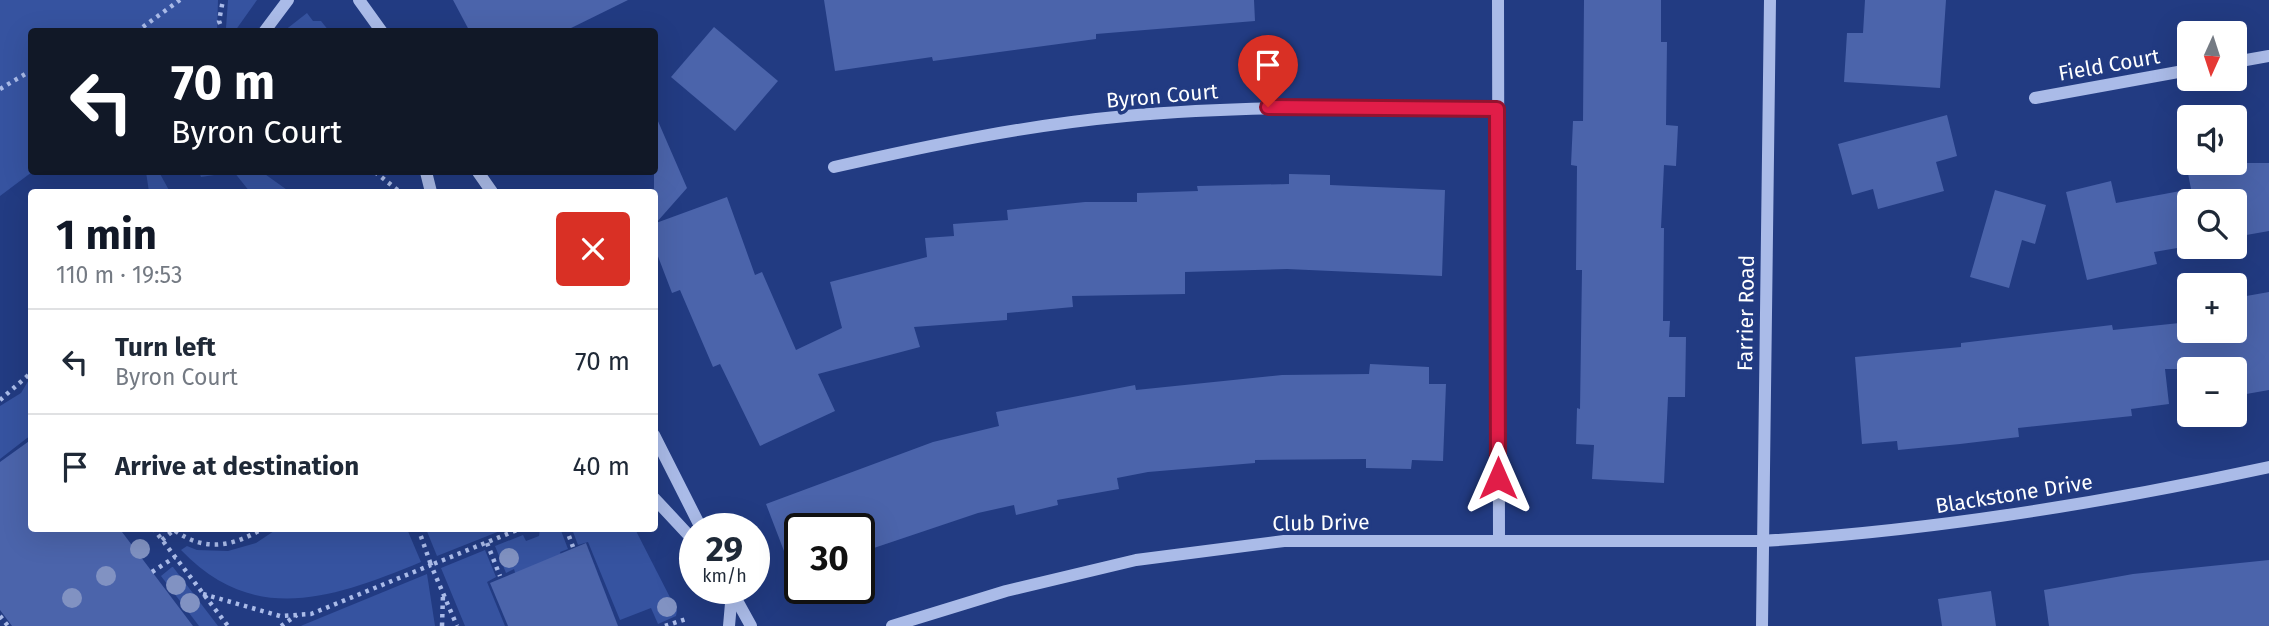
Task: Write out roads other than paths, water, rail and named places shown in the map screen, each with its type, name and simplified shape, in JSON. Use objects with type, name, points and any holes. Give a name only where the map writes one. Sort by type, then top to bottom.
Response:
[{"type":"street","points":[[267,28],[288,0]]},
{"type":"street","points":[[359,0],[379,28]]},
{"type":"street","points":[[1498,0],[1499,540]]},
{"type":"street","name":"Farrier Road","points":[[1762,626],[1770,0]]},
{"type":"street","points":[[2247,60],[2269,56]]},
{"type":"street","name":"Field Court","points":[[2035,98],[2177,72]]},
{"type":"street","name":"Byron Court","points":[[834,167],[966,138],[1125,116],[1268,107],[1497,109]]},
{"type":"street","points":[[658,443],[693,513]]},
{"type":"street","name":"Blackstone Drive","points":[[1762,541],[1945,524],[2058,508],[2269,467]]},
{"type":"street","points":[[658,502],[679,525]]},
{"type":"street","name":"Club Drive","points":[[892,626],[1006,591],[1136,560],[1284,541],[1762,541]]},
{"type":"street","points":[[729,626],[730,604]]},
{"type":"street","points":[[739,604],[751,626]]}]
